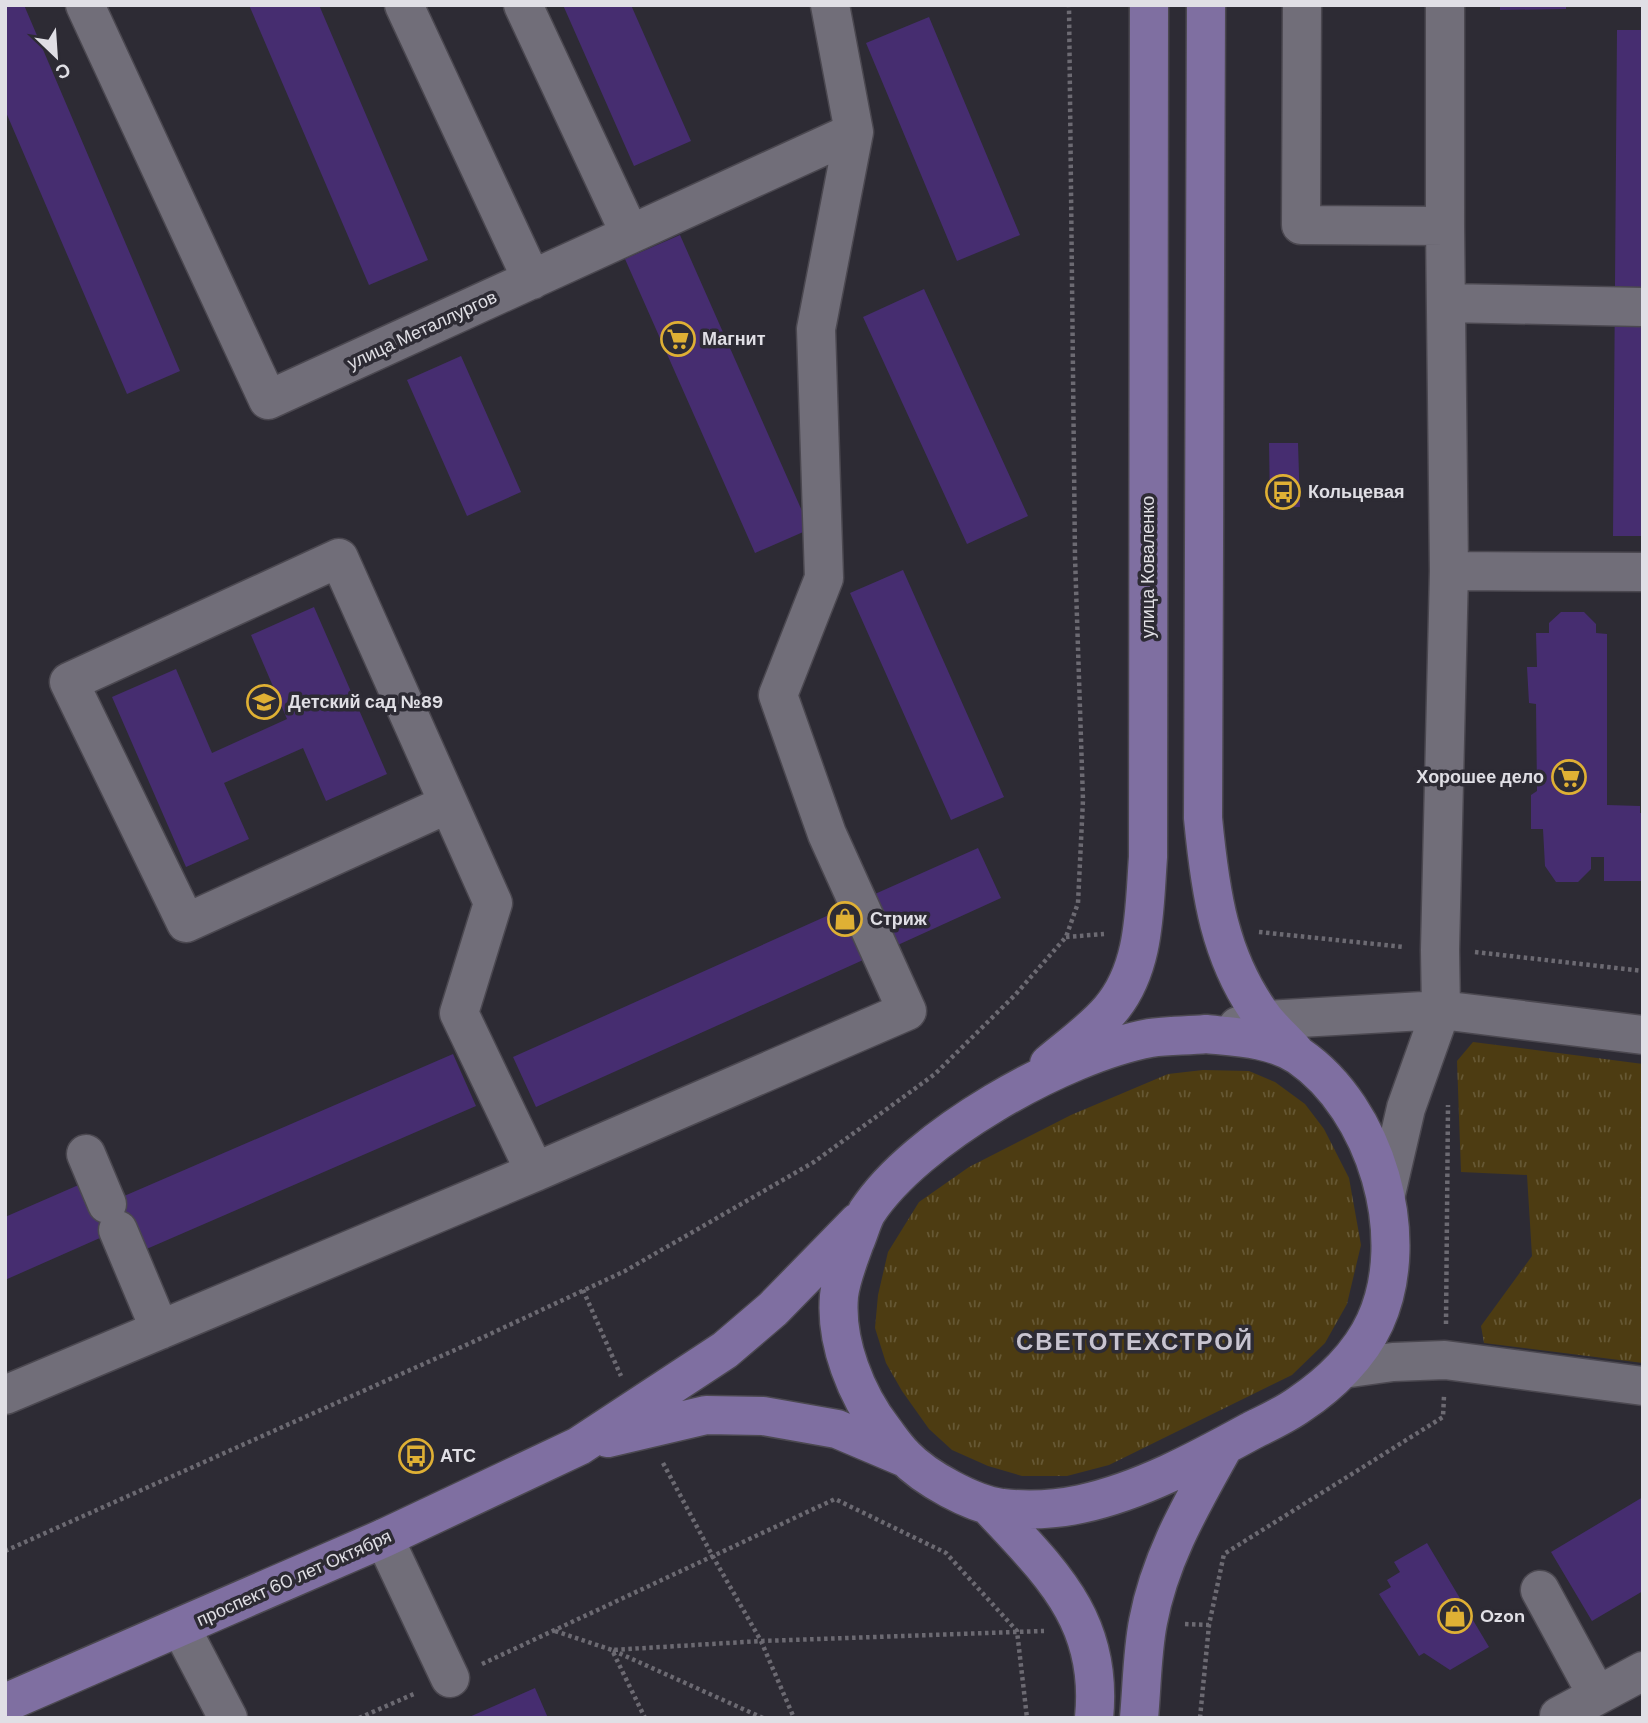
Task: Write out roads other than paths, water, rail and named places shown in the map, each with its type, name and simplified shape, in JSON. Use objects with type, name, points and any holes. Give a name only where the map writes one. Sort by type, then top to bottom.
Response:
[{"type":"main road","name":"улица Коваленко","points":[[1026,1084],[1110,1010],[1133,971],[1142,930],[1148,857],[1149,5]]},
{"type":"main road","points":[[866,1214],[839,1295],[841,1334],[852,1373],[873,1418],[905,1458],[937,1482],[989,1506],[1033,1511],[1084,1504],[1147,1483],[1300,1405],[1343,1369],[1374,1324],[1390,1280],[1392,1234],[1386,1194],[1372,1151],[1347,1106],[1320,1073],[1296,1054],[1265,1020],[1236,972],[1219,928],[1209,877],[1203,818],[1206,5]]},
{"type":"main road","points":[[1026,1084],[1091,1056],[1150,1038],[1206,1034],[1257,1040],[1296,1054]]},
{"type":"main road","name":"проспект 60 лет Октября","points":[[5,1703],[383,1538],[640,1418],[773,1309],[866,1214],[908,1165],[965,1122],[1026,1084]]},
{"type":"main road","name":"проспект 60 лет Октября","points":[[640,1418],[763,1416],[837,1429],[905,1458]]},
{"type":"main road","points":[[1139,1718],[1147,1622],[1162,1572],[1172,1542],[1224,1446]]},
{"type":"main road","points":[[989,1506],[1054,1577],[1085,1632],[1095,1667],[1094,1718]]},
{"type":"street","name":"улица Металлургов","points":[[85,5],[268,400],[854,132]]},
{"type":"street","points":[[404,5],[532,279]]},
{"type":"street","points":[[523,5],[630,234]]},
{"type":"street","points":[[5,1395],[535,1172],[908,1011],[827,834],[778,695],[824,578],[816,329],[854,132],[830,5]]},
{"type":"street","points":[[1303,5],[1301,225],[1444,226]]},
{"type":"street","points":[[1386,1194],[1406,1108],[1441,1010],[1449,571],[1444,226],[1445,5]]},
{"type":"street","points":[[1446,303],[1643,307]]},
{"type":"street","points":[[448,804],[186,923],[69,682],[339,558],[492,903],[459,1013],[535,1172]]},
{"type":"street","points":[[1449,571],[1643,572]]},
{"type":"street","points":[[1206,1034],[1265,1020],[1441,1010],[1643,1035]]},
{"type":"street","points":[[86,1154],[160,1330]]},
{"type":"street","points":[[1343,1369],[1393,1362],[1445,1360],[1643,1387]]},
{"type":"street","points":[[383,1538],[450,1678]]},
{"type":"street","points":[[1539,1590],[1597,1695]]},
{"type":"street","points":[[181,1628],[228,1718]]},
{"type":"street","points":[[1559,1718],[1643,1671]]},
{"type":"place","name":"Магнит","points":[[678,339]]},
{"type":"place","name":"Кольцевая","points":[[1283,492]]},
{"type":"place","name":"Детский сад №89","points":[[264,702]]},
{"type":"place","name":"Хорошее дело","points":[[1569,777]]},
{"type":"place","name":"Стриж","points":[[845,919]]},
{"type":"place","name":"АТС","points":[[416,1456]]},
{"type":"place","name":"Ozon","points":[[1455,1616]]},
{"type":"district","name":"СВЕТОТЕХСТРОЙ","points":[[1135,1342]]}]
